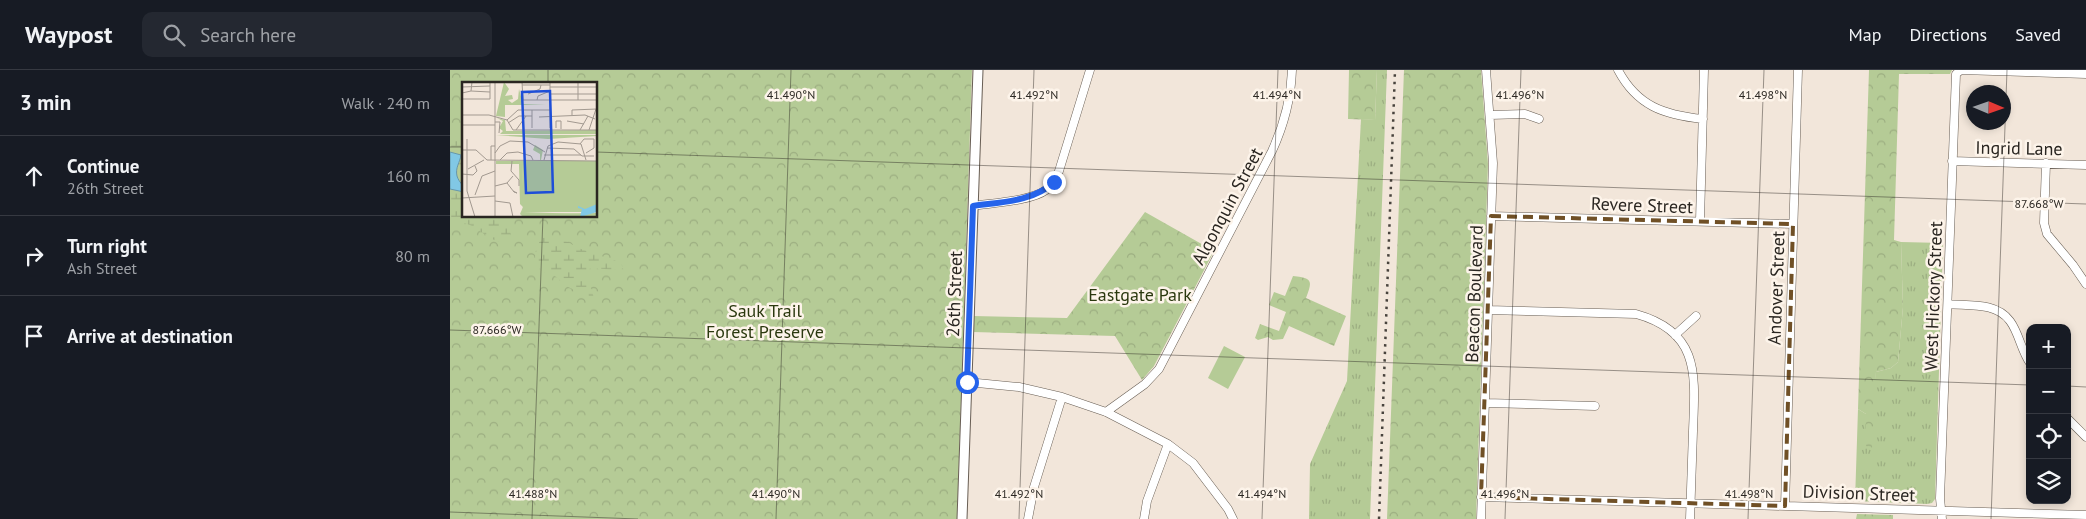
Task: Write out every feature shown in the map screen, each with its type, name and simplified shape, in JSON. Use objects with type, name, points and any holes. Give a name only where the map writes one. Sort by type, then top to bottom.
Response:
[{"type":"street","name":"26th Street","points":[[962,519],[978,70]]},
{"type":"street","points":[[973,206],[1036,196],[1045,191],[1054,182],[1090,70]]},
{"type":"street","name":"Algonquin Street","points":[[1106,412],[1145,384],[1158,369],[1279,137],[1288,109],[1292,70]]},
{"type":"street","name":"Beacon Boulevard","points":[[1481,519],[1493,163],[1486,70]]},
{"type":"street","points":[[1618,70],[1635,96],[1673,115],[1703,119]]},
{"type":"street","points":[[1700,221],[1704,70]]},
{"type":"street","name":"Andover Street","points":[[1785,506],[1798,70]]},
{"type":"street","name":"West Hickory Street","points":[[1942,519],[1956,74],[1961,70],[2086,74]]},
{"type":"street","points":[[1490,115],[1525,114],[1539,119]]},
{"type":"street","name":"Ingrid Lane","points":[[1952,161],[2086,165]]},
{"type":"street","points":[[2046,163],[2044,223],[2046,234],[2073,264],[2086,284]]},
{"type":"street","name":"Revere Street","points":[[1491,216],[1793,224]]},
{"type":"street","points":[[1948,304],[1992,307],[2002,313],[2010,321],[2026,355]]},
{"type":"street","points":[[1488,310],[1636,314],[1656,320],[1675,335],[1687,352],[1695,379],[1690,519]]},
{"type":"street","points":[[1675,335],[1696,316]]},
{"type":"street","points":[[967,382],[1019,387],[1062,397],[1106,412],[1168,444],[1193,463],[1228,509],[1233,519]]},
{"type":"street","points":[[1028,519],[1034,488],[1062,397]]},
{"type":"street","points":[[1485,403],[1595,406]]},
{"type":"street","points":[[2071,422],[2086,437]]},
{"type":"street","points":[[1144,519],[1147,501],[1168,444]]},
{"type":"street","name":"Division Street","points":[[1481,497],[1941,510],[2044,517],[2086,515]]},
{"type":"highlighted area","points":[[1491,216],[1793,224],[1785,506],[1481,497]]},
{"type":"green space","name":"Sauk Trail Forest Preserve","points":[[450,70],[972,70],[957,519],[450,519]]},
{"type":"green space","points":[[1349,70],[1377,70],[1375,120],[1348,119]]},
{"type":"green space","points":[[1377,70],[1387,70],[1370,519],[1309,519],[1310,464],[1347,381],[1361,119],[1375,120]]},
{"type":"green space","points":[[1404,70],[1481,70],[1488,164],[1476,519],[1387,519]]},
{"type":"green space","points":[[1869,70],[1952,70],[1950,74],[1899,74],[1894,240],[1901,242],[1903,307],[1898,362],[1891,368],[1876,372],[1872,448],[1866,446],[1866,414],[1858,409]]},
{"type":"green space","points":[[450,136],[462,139],[462,183],[457,173],[460,159],[450,152]]},
{"type":"green space","points":[[450,189],[462,192],[462,218],[503,218],[512,241],[496,241],[472,226],[450,217]]},
{"type":"green space","name":"Eastgate Park","points":[[1145,212],[1214,251],[1154,366],[1142,380],[1115,336],[973,332],[973,316],[1067,318]]},
{"type":"green space","points":[[542,238],[561,238],[578,248],[619,262],[624,268],[616,270],[588,269],[586,273],[594,298],[587,300],[555,276],[542,271],[536,264],[536,250]]},
{"type":"green space","points":[[1901,242],[1943,243],[1935,499],[1932,503],[1927,504],[1855,501],[1858,409],[1866,414],[1866,446],[1876,372],[1891,368],[1898,362],[1903,307]]},
{"type":"green space","points":[[1293,276],[1309,281],[1310,287],[1306,298],[1346,316],[1334,346],[1289,326],[1283,339],[1273,340],[1268,337],[1258,340],[1255,338],[1260,324],[1279,331],[1286,312],[1269,305],[1274,292],[1285,296]]},
{"type":"green space","points":[[1224,346],[1245,357],[1228,389],[1208,378]]},
{"type":"green space","points":[[1857,514],[1893,515],[1893,519],[1856,519]]},
{"type":"water","points":[[450,152],[461,155],[457,173],[462,185],[462,192],[450,189]]},
{"type":"railway","points":[[1379,519],[1395,70]]},
{"type":"route","points":[[967,382],[973,206],[1036,196],[1045,191],[1054,182]]}]
